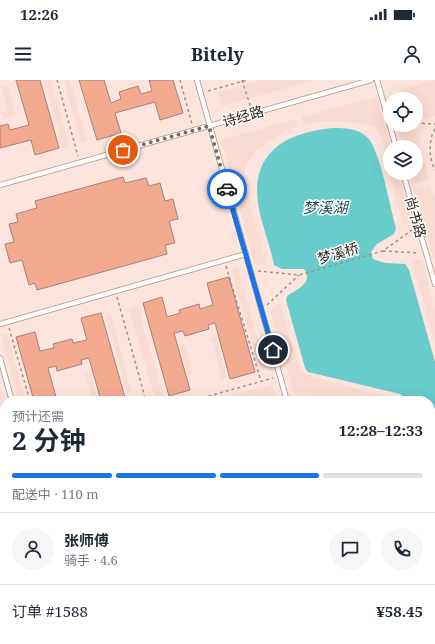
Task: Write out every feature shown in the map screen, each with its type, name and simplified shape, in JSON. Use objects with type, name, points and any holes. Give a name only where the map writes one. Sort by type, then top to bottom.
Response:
[{"type":"lane","points":[[196,80],[286,396]]},
{"type":"lane","name":"诗经路","points":[[0,185],[371,80]]},
{"type":"lane","points":[[377,80],[394,140]]},
{"type":"lane","name":"尚书路","points":[[405,180],[435,284]]},
{"type":"lane","points":[[0,324],[246,254]]},
{"type":"lane","points":[[0,358],[11,396]]},
{"type":"path","points":[[57,80],[80,162]]},
{"type":"path","points":[[180,80],[194,130]]},
{"type":"path","points":[[200,93],[247,80]]},
{"type":"path","points":[[242,81],[252,113]]},
{"type":"path","points":[[423,123],[435,124]]},
{"type":"path","points":[[435,129],[432,133],[430,160],[435,170]]},
{"type":"path","points":[[383,251],[418,226]]},
{"type":"path","points":[[383,251],[426,254]]},
{"type":"path","name":"梦溪桥","points":[[299,275],[383,251]]},
{"type":"path","points":[[225,260],[260,381]]},
{"type":"path","points":[[250,271],[299,275]]},
{"type":"path","points":[[262,311],[299,275]]},
{"type":"path","points":[[115,291],[145,396]]},
{"type":"path","points":[[8,322],[29,396]]},
{"type":"path","points":[[209,396],[280,376]]},
{"type":"shaded area","points":[[0,80],[435,80],[435,396],[0,396]]},
{"type":"shaded area","points":[[44,80],[51,80],[69,146],[63,148]]},
{"type":"shaded area","points":[[64,80],[70,80],[87,141],[81,143]]},
{"type":"shaded area","points":[[261,80],[314,80],[222,106],[218,92]]},
{"type":"shaded area","points":[[435,80],[435,116],[426,119],[423,115],[423,92],[402,92],[400,90]]},
{"type":"shaded area","points":[[8,86],[16,115],[2,119],[4,116],[0,113],[8,110],[1,87]]},
{"type":"shaded area","points":[[376,97],[383,120],[383,132],[386,132],[389,140],[383,140],[383,147],[381,139],[374,127],[339,121],[322,121],[304,124],[302,117]]},
{"type":"shaded area","points":[[295,119],[297,126],[268,141],[256,152],[245,166],[244,179],[266,265],[255,265],[221,140]]},
{"type":"shaded area","points":[[402,132],[415,132],[418,134],[419,140],[401,140],[400,136]]},
{"type":"shaded area","points":[[423,154],[429,179],[414,184],[413,180],[423,180]]},
{"type":"shaded area","points":[[391,180],[400,180],[412,221],[403,226]]},
{"type":"shaded area","points":[[430,184],[435,199],[435,264],[414,189]]},
{"type":"shaded area","points":[[412,260],[422,260],[435,308],[435,344]]},
{"type":"shaded area","points":[[238,268],[266,369],[260,371],[231,270]]},
{"type":"shaded area","points":[[280,303],[300,371],[304,374],[383,396],[327,396],[294,393],[270,311]]},
{"type":"shaded area","points":[[138,306],[163,395],[154,396],[129,309]]},
{"type":"shaded area","points":[[111,315],[131,391],[127,392],[106,317]]},
{"type":"shaded area","points":[[7,333],[25,396],[18,396],[1,335]]},
{"type":"shaded area","points":[[216,337],[227,378],[222,379],[211,338]]},
{"type":"shaded area","points":[[184,344],[193,373],[187,375],[179,345]]},
{"type":"shaded area","points":[[90,372],[97,396],[92,396],[85,374]]},
{"type":"shaded area","points":[[272,384],[275,396],[231,396]]},
{"type":"water","name":"梦溪湖","points":[[332,128],[346,128],[363,134],[372,144],[384,180],[396,228],[394,234],[377,244],[371,252],[373,259],[385,263],[405,264],[409,270],[435,362],[435,396],[403,396],[400,394],[308,372],[305,368],[286,300],[287,296],[306,282],[307,274],[304,269],[282,269],[274,265],[259,211],[257,185],[260,170],[266,158],[287,140],[300,135]]},
{"type":"building","points":[[16,80],[40,80],[59,148],[35,155],[31,140],[0,148],[0,126],[8,124],[10,130],[29,125]]},
{"type":"building","points":[[79,80],[104,80],[111,103],[121,99],[119,92],[138,86],[141,94],[152,91],[149,80],[173,80],[183,113],[160,120],[155,102],[115,113],[121,133],[97,140]]},
{"type":"building","points":[[123,177],[125,183],[146,178],[149,186],[160,183],[165,201],[173,199],[178,219],[169,221],[175,243],[165,245],[167,254],[37,290],[35,283],[29,285],[22,260],[10,263],[5,244],[14,242],[9,224],[18,222],[16,214],[37,208],[35,201]]},
{"type":"building","points":[[229,277],[255,372],[230,379],[215,323],[208,325],[209,329],[185,336],[183,331],[174,333],[190,390],[169,396],[143,303],[162,297],[167,317],[180,313],[179,310],[199,304],[200,309],[213,305],[207,283]]},
{"type":"building","points":[[101,313],[125,396],[100,396],[89,358],[81,360],[82,364],[57,371],[56,366],[48,368],[56,396],[33,396],[16,337],[35,332],[40,351],[54,348],[53,344],[72,339],[73,343],[87,340],[81,318]]},
{"type":"way so far","points":[[123,150],[209,126],[227,189]]},
{"type":"route","points":[[227,189],[273,350]]}]
